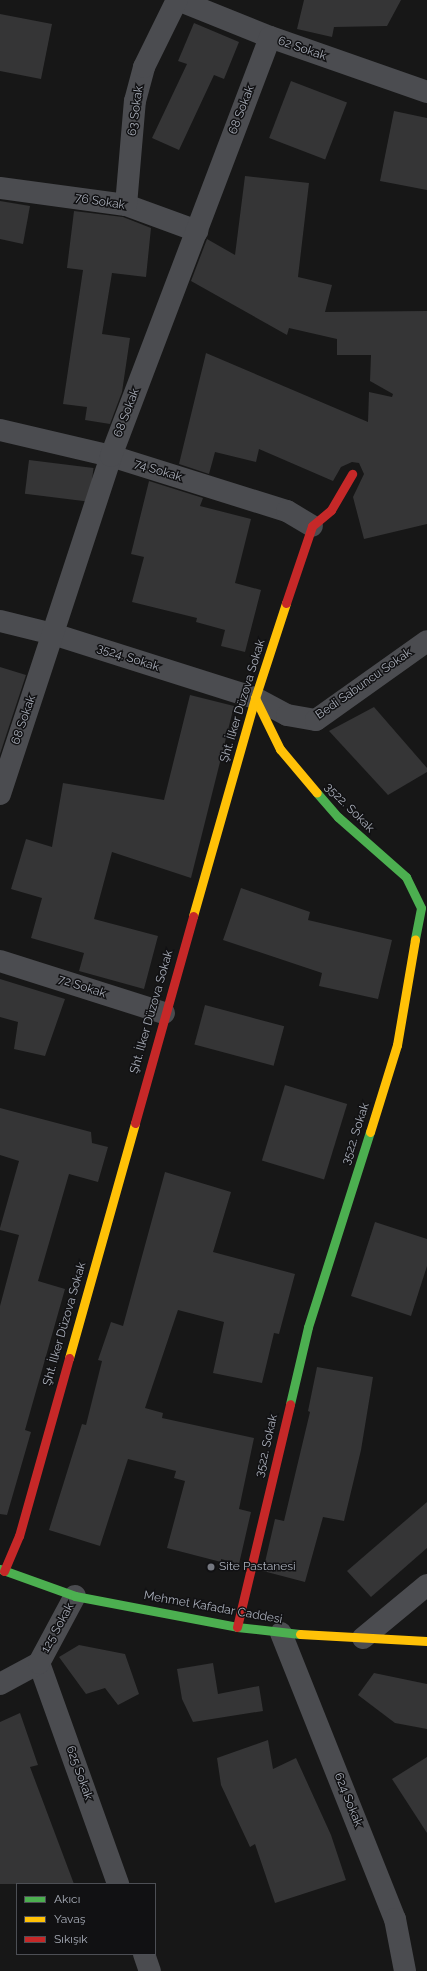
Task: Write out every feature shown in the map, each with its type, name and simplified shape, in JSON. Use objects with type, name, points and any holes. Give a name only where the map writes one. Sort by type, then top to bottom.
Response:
[{"type":"street","name":"62 Sokak","points":[[178,0],[270,38],[427,92]]},
{"type":"street","name":"63 Sokak","points":[[126,205],[135,101],[144,67],[178,0]]},
{"type":"street","name":"68 Sokak","points":[[0,794],[111,456],[270,38]]},
{"type":"street","name":"76 Sokak","points":[[0,188],[126,205],[196,231]]},
{"type":"street","name":"74 Sokak","points":[[0,430],[111,456],[287,511],[312,526]]},
{"type":"street","points":[[312,526],[331,510],[352,474]]},
{"type":"street","name":"Şht. İlker Düzova Sokak","points":[[2,1570],[19,1536],[164,1013],[255,698],[312,526]]},
{"type":"street","name":"3524. Sokak","points":[[0,621],[53,634],[255,698]]},
{"type":"street","name":"Bedi Sabuncu Sokak","points":[[255,698],[287,715],[316,720],[427,641]]},
{"type":"street","name":"3522. Sokak","points":[[237,1627],[308,1327],[397,1045],[424,907],[406,877],[338,817],[280,749],[255,698]]},
{"type":"street","name":"72 Sokak","points":[[0,961],[164,1013]]},
{"type":"street","name":"Mehmet Kafadar Caddesi","points":[[2,1570],[75,1596],[237,1627],[281,1633],[427,1641]]},
{"type":"street","points":[[363,1638],[427,1585]]},
{"type":"street","name":"125 Sokak","points":[[0,1684],[39,1663],[75,1596]]},
{"type":"street","name":"624 Sokak","points":[[281,1633],[395,1919],[405,1971]]},
{"type":"street","name":"625 Sokak","points":[[39,1663],[118,1883]]},
{"type":"street","points":[[144,1955],[150,1971]]},
{"type":"building","points":[[304,0],[401,0],[387,26],[334,27],[332,37],[297,29]]},
{"type":"building","points":[[0,14],[52,24],[41,79],[0,71]]},
{"type":"building","points":[[194,23],[239,42],[224,79],[214,75],[179,150],[152,138],[187,64],[178,61]]},
{"type":"building","points":[[291,81],[347,103],[325,159],[269,138]]},
{"type":"building","points":[[394,111],[427,118],[427,190],[380,181]]},
{"type":"building","points":[[245,176],[309,183],[298,277],[332,285],[325,312],[427,311],[427,524],[364,539],[353,497],[364,474],[359,463],[352,462],[341,467],[333,481],[259,449],[256,462],[215,452],[209,474],[179,464],[206,353],[368,422],[369,392],[392,397],[393,394],[370,381],[371,355],[337,355],[337,339],[289,328],[287,335],[191,281],[207,239],[235,255]]},
{"type":"building","points":[[0,201],[30,206],[23,244],[0,239]]},
{"type":"building","points":[[74,211],[123,217],[151,228],[146,277],[112,273],[102,334],[130,338],[122,392],[110,424],[85,420],[87,407],[63,404],[83,270],[67,268]]},
{"type":"building","points":[[29,460],[94,468],[89,502],[25,494]]},
{"type":"building","points":[[149,481],[203,498],[200,506],[251,519],[235,583],[261,590],[245,652],[221,646],[225,630],[196,622],[197,618],[132,602],[144,557],[131,554]]},
{"type":"building","points":[[0,667],[26,675],[0,754]]},
{"type":"building","points":[[190,695],[234,706],[191,878],[112,852],[94,919],[158,936],[144,989],[79,971],[84,953],[31,938],[42,898],[11,889],[26,839],[52,847],[63,783],[164,800]]},
{"type":"building","points":[[374,707],[427,768],[427,772],[388,795],[329,731]]},
{"type":"building","points":[[241,888],[310,912],[308,920],[392,940],[378,999],[319,986],[322,973],[223,940]]},
{"type":"building","points":[[0,979],[65,999],[45,1056],[14,1049],[18,1022],[0,1017]]},
{"type":"building","points":[[205,1005],[284,1026],[274,1066],[194,1045]]},
{"type":"building","points":[[285,1085],[347,1104],[324,1180],[262,1161]]},
{"type":"building","points":[[0,1108],[91,1132],[92,1143],[108,1147],[98,1182],[69,1174],[38,1281],[65,1289],[25,1430],[31,1432],[7,1515],[0,1514],[0,1306],[19,1235],[0,1230],[0,1228],[19,1161],[0,1155]]},
{"type":"building","points":[[165,1172],[231,1192],[213,1252],[295,1274],[279,1334],[274,1333],[262,1383],[213,1373],[224,1322],[178,1310],[145,1408],[163,1413],[162,1418],[254,1438],[239,1509],[251,1512],[239,1564],[221,1559],[221,1562],[167,1548],[185,1481],[174,1478],[176,1471],[128,1459],[100,1546],[49,1530],[82,1424],[86,1425],[102,1361],[98,1360],[111,1322],[123,1326]]},
{"type":"building","points":[[375,1222],[427,1239],[427,1266],[411,1316],[351,1296]]},
{"type":"building","points":[[317,1367],[373,1377],[361,1450],[344,1521],[323,1517],[305,1582],[263,1571],[275,1519],[284,1521],[310,1412],[308,1411]]},
{"type":"building","points":[[427,1502],[427,1548],[371,1597],[347,1571]]},
{"type":"building","points":[[79,1645],[125,1654],[139,1694],[118,1705],[105,1688],[86,1694],[59,1657]]},
{"type":"building","points":[[213,1663],[218,1694],[259,1686],[263,1711],[193,1722],[182,1699],[177,1669]]},
{"type":"building","points":[[374,1673],[427,1684],[427,1729],[395,1723],[358,1695]]},
{"type":"building","points":[[20,1713],[38,1765],[30,1767],[74,1883],[0,1884],[0,1722]]},
{"type":"building","points":[[268,1740],[273,1769],[296,1758],[331,1835],[346,1880],[275,1903],[255,1844],[250,1847],[221,1785],[217,1758]]},
{"type":"building","points":[[427,1757],[427,1833],[392,1779]]},
{"type":"traffic: fast","points":[[317,793],[338,817],[406,877],[421,908],[415,940]]},
{"type":"traffic: fast","points":[[290,1404],[308,1327],[370,1132]]},
{"type":"traffic: fast","points":[[0,1569],[75,1596],[237,1627],[300,1634]]},
{"type":"traffic: slow","points":[[193,916],[255,698],[286,603]]},
{"type":"traffic: slow","points":[[255,698],[280,749],[317,793]]},
{"type":"traffic: slow","points":[[370,1132],[397,1045],[415,940]]},
{"type":"traffic: slow","points":[[69,1358],[135,1123]]},
{"type":"traffic: slow","points":[[300,1634],[427,1641]]},
{"type":"traffic: jam","points":[[286,603],[312,526],[331,510],[352,474]]},
{"type":"traffic: jam","points":[[135,1123],[193,916]]},
{"type":"traffic: jam","points":[[4,1571],[19,1536],[69,1358]]},
{"type":"traffic: jam","points":[[237,1627],[290,1404]]},
{"type":"place","name":"Site Pastanesi","points":[[211,1567]]}]
